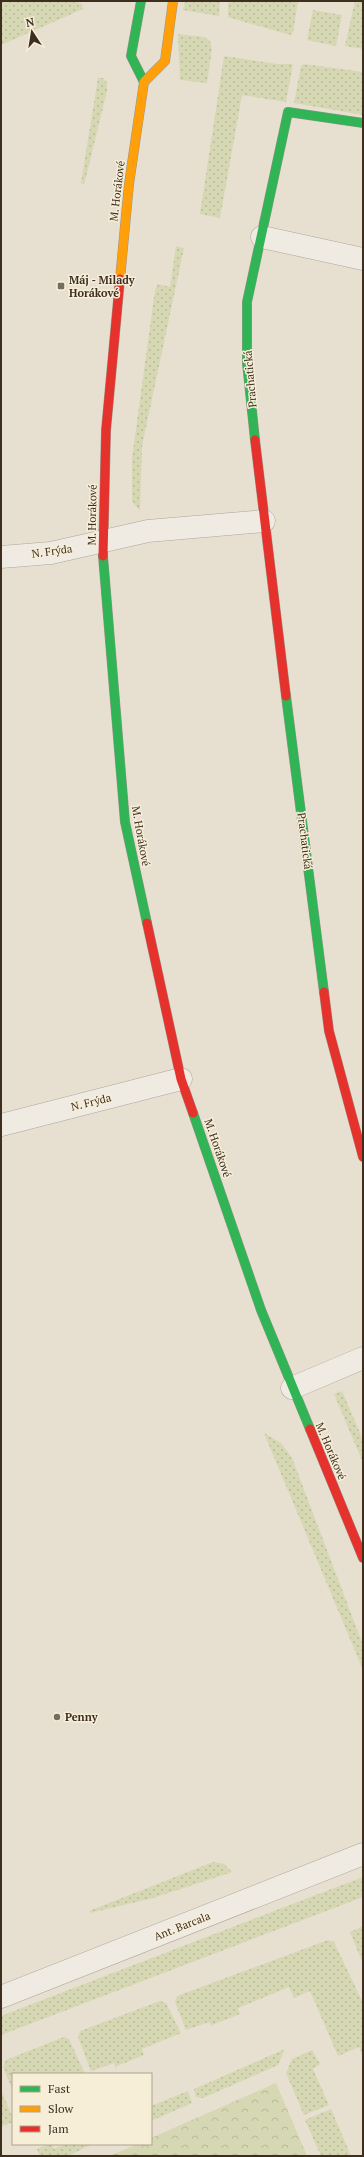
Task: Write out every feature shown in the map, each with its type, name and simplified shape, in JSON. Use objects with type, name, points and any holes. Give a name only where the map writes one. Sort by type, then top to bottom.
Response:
[{"type":"street","points":[[141,1],[131,56],[144,82],[165,61],[173,1]]},
{"type":"street","name":"M. Horákové","points":[[144,82],[129,184],[118,295],[106,430],[102,542],[125,822],[181,1079],[261,1310],[363,1558]]},
{"type":"street","name":"Prachatická","points":[[363,123],[288,112],[247,302],[246,363],[264,521],[330,1031],[363,1157]]},
{"type":"street","points":[[262,237],[363,259]]},
{"type":"street","points":[[102,542],[148,531],[264,521]]},
{"type":"street","name":"N. Frýda","points":[[1,557],[51,553],[102,542]]},
{"type":"street","name":"N. Frýda","points":[[1,1125],[181,1079]]},
{"type":"street","points":[[292,1388],[363,1358]]},
{"type":"street","name":"Ant. Barcala","points":[[1,1997],[363,1854]]},
{"type":"green space","points":[[1,1],[75,1],[82,4],[83,9],[1,45]]},
{"type":"green space","points":[[185,1],[220,1],[219,16],[183,10]]},
{"type":"green space","points":[[228,1],[298,1],[293,32],[290,35],[228,17]]},
{"type":"green space","points":[[355,1],[363,1],[363,49],[345,46]]},
{"type":"green space","points":[[313,10],[342,15],[336,46],[307,40]]},
{"type":"green space","points":[[178,34],[204,37],[210,41],[212,49],[207,83],[180,80]]},
{"type":"green space","points":[[224,56],[277,64],[293,64],[286,102],[242,95],[220,218],[200,214]]},
{"type":"green space","points":[[304,64],[363,72],[363,115],[294,103],[301,66]]},
{"type":"green space","points":[[98,78],[103,78],[107,83],[107,91],[84,185],[81,183]]},
{"type":"green space","points":[[176,246],[184,248],[142,446],[140,511],[132,501],[132,458],[155,290],[158,284],[170,287]]},
{"type":"green space","points":[[342,1391],[363,1440],[363,1463],[334,1394]]},
{"type":"green space","points":[[264,1433],[281,1443],[292,1458],[363,1645],[363,1670]]},
{"type":"green space","points":[[213,1862],[224,1864],[232,1872],[153,1898],[90,1913],[89,1911]]},
{"type":"green space","points":[[363,1877],[363,1897],[1,2035],[1,2016]]},
{"type":"green space","points":[[363,1926],[363,1964],[350,1932]]},
{"type":"green space","points":[[328,1940],[334,1942],[363,2003],[363,2056],[359,2047],[338,2056],[310,1991],[294,1998],[289,1987],[238,2008],[240,2014],[212,2025],[212,2027],[209,2022],[186,2030],[175,2002],[177,1996]]},
{"type":"green space","points":[[160,2001],[166,2003],[181,2033],[142,2049],[144,2055],[117,2066],[116,2069],[114,2063],[91,2071],[78,2037],[80,2031]]},
{"type":"green space","points":[[64,2037],[69,2039],[85,2073],[12,2073],[12,2089],[3,2067],[6,2060]]},
{"type":"green space","points":[[285,2049],[278,2065],[203,2098],[196,2097],[194,2089]]},
{"type":"green space","points":[[312,2050],[320,2064],[313,2069],[329,2105],[304,2115],[286,2073],[292,2059]]},
{"type":"green space","points":[[276,2083],[307,2156],[110,2156],[135,2145],[152,2145],[152,2138]]},
{"type":"green space","points":[[1,2090],[12,2117],[12,2122],[1,2127]]},
{"type":"green space","points":[[188,2091],[192,2103],[152,2121],[152,2106]]},
{"type":"green space","points":[[331,2109],[351,2156],[321,2156],[305,2120]]},
{"type":"green space","points":[[47,2145],[52,2145],[54,2149],[63,2145],[91,2145],[68,2156],[40,2156],[37,2149]]},
{"type":"traffic: fast","points":[[141,1],[131,56],[144,82]]},
{"type":"traffic: fast","points":[[255,440],[247,363],[247,302],[288,112],[363,123]]},
{"type":"traffic: fast","points":[[103,556],[125,822],[147,923]]},
{"type":"traffic: fast","points":[[286,696],[324,992]]},
{"type":"traffic: fast","points":[[193,1113],[261,1310],[310,1429]]},
{"type":"traffic: slow","points":[[120,279],[129,184],[144,82],[165,61],[173,1]]},
{"type":"traffic: jam","points":[[103,556],[106,430],[120,279]]},
{"type":"traffic: jam","points":[[255,440],[286,696]]},
{"type":"traffic: jam","points":[[147,923],[181,1079],[193,1113]]},
{"type":"traffic: jam","points":[[324,992],[329,1031],[363,1157]]},
{"type":"traffic: jam","points":[[310,1429],[363,1558]]},
{"type":"place","name":"Máj - Milady Horákové","points":[[61,286]]},
{"type":"place","name":"Penny","points":[[57,1717]]}]
